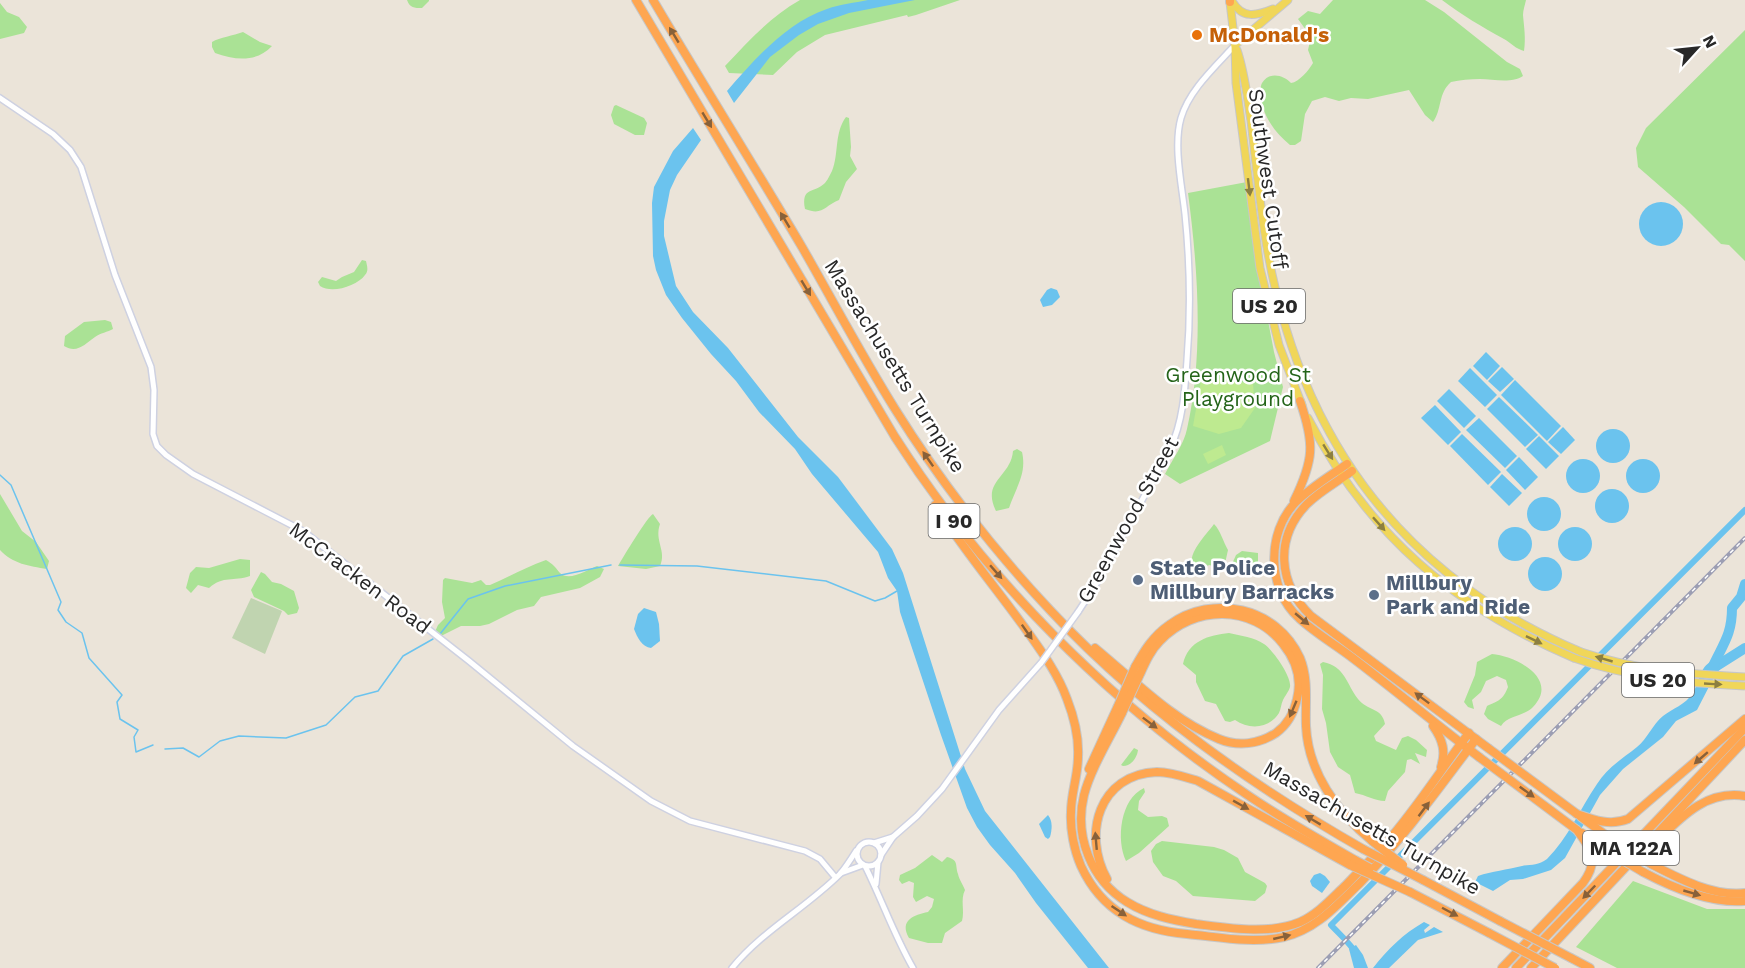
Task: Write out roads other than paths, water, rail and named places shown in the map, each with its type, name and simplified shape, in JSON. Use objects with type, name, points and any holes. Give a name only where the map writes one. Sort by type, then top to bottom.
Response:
[{"type":"highway","name":"Massachusetts Turnpike","points":[[636,0],[911,462],[955,523],[1000,578],[1070,651],[1118,696],[1246,795],[1352,862],[1555,968]]},
{"type":"highway","name":"Massachusetts Turnpike","points":[[653,0],[802,248],[872,371],[919,445],[977,525],[1030,589],[1070,631],[1130,687],[1211,752],[1278,798],[1363,849],[1590,968]]},
{"type":"highway","points":[[1300,401],[1309,426],[1310,463],[1305,481],[1276,540],[1275,569],[1278,585],[1288,607],[1425,717],[1585,837],[1643,872],[1677,888],[1693,894],[1728,901],[1745,901]]},
{"type":"highway","points":[[911,462],[946,521],[1048,663],[1067,698],[1077,736],[1078,756],[1071,813],[1075,847],[1090,880],[1112,907],[1139,924],[1166,932],[1251,940],[1279,938],[1309,928],[1334,910],[1404,836],[1476,739]]},
{"type":"highway","points":[[1288,513],[1301,498],[1350,468]]},
{"type":"highway","points":[[1341,474],[1308,502],[1291,525],[1286,539],[1284,554],[1286,575],[1291,591],[1311,616],[1577,814],[1594,823],[1622,847],[1674,876],[1702,886],[1745,893]]},
{"type":"highway","points":[[1422,880],[1372,841],[1342,811],[1322,783],[1307,744],[1304,672],[1293,647],[1274,625],[1256,614],[1238,609],[1220,606],[1198,610],[1177,619],[1150,643],[1084,797],[1081,825],[1084,848],[1101,877],[1124,901],[1151,914],[1213,926],[1273,929],[1301,922],[1325,905],[1386,844],[1469,733]]},
{"type":"highway","points":[[1070,631],[1092,645],[1169,708],[1207,734],[1221,740],[1245,744],[1254,743],[1273,735],[1280,730],[1293,712],[1299,692],[1297,669],[1280,640],[1255,621],[1234,614],[1212,614],[1191,619],[1182,624],[1160,641],[1138,670]]},
{"type":"highway","points":[[1072,827],[1083,782],[1120,710]]},
{"type":"highway","points":[[1425,717],[1439,734],[1443,744],[1444,753],[1439,772]]},
{"type":"highway","points":[[1594,823],[1621,822],[1636,814],[1745,719]]},
{"type":"highway","name":"MA 122A","points":[[1516,968],[1745,729]]},
{"type":"highway","name":"MA 122A","points":[[1531,968],[1745,740]]},
{"type":"highway","points":[[1117,894],[1103,873],[1095,840],[1100,810],[1112,792],[1121,784],[1141,775],[1157,772],[1176,774],[1198,782],[1352,862]]},
{"type":"highway","points":[[1617,878],[1691,809],[1715,797],[1745,796]]},
{"type":"highway","points":[[1502,968],[1587,878],[1593,860],[1585,837]]},
{"type":"main road","name":"Greenwood Street","points":[[1235,45],[1288,0]]},
{"type":"main road","points":[[1230,1],[1241,13],[1247,15],[1279,8]]},
{"type":"main road","name":"Southwest Cutoff","points":[[1230,1],[1236,83],[1260,268],[1279,345],[1300,401],[1314,429],[1341,474],[1375,520],[1428,572],[1464,600],[1504,626],[1574,658],[1607,669],[1658,680],[1745,686]]},
{"type":"main road","name":"Southwest Cutoff","points":[[1235,45],[1245,83],[1270,262],[1286,328],[1311,398],[1350,468],[1374,501],[1403,534],[1458,582],[1527,628],[1581,652],[1617,663],[1655,670],[1745,677]]},
{"type":"street","name":"Greenwood Street","points":[[881,855],[893,837],[923,810],[952,776],[999,710],[1041,663],[1078,612],[1095,586],[1170,449],[1178,429],[1185,390],[1191,313],[1188,246],[1179,155],[1180,123],[1192,96],[1235,45]]},
{"type":"street","name":"McCracken Road","points":[[0,98],[62,142],[81,167],[115,275],[150,367],[154,390],[153,434],[157,446],[166,455],[193,474],[303,531],[573,746],[651,801],[690,820],[805,851],[820,859],[837,875]]},
{"type":"street","name":"Greenwood Street","points":[[874,843],[893,837]]},
{"type":"street","points":[[732,968],[753,945],[811,900],[837,875],[863,843],[874,843],[879,848],[881,855],[878,862],[876,886]]},
{"type":"street","points":[[856,851],[857,860],[864,866],[876,886],[889,922],[913,968]]},
{"type":"street","points":[[837,875],[864,866],[872,866],[878,862]]},
{"type":"water","points":[[868,0],[915,0],[849,13],[818,24],[770,57],[734,103],[727,91],[772,43],[798,23],[827,9]]},
{"type":"water","points":[[693,128],[701,140],[677,175],[670,190],[664,221],[664,236],[676,286],[693,312],[728,348],[798,437],[838,477],[892,549],[903,573],[965,769],[985,811],[1109,968],[1088,968],[977,827],[967,808],[941,735],[900,612],[897,591],[888,578],[878,552],[812,474],[795,449],[759,412],[736,381],[711,354],[666,295],[653,256],[654,187],[673,151]]},
{"type":"water","points":[[1661,202],[1676,209],[1683,224],[1676,239],[1661,246],[1646,239],[1639,224],[1646,209]]},
{"type":"water","points":[[1051,288],[1057,290],[1060,297],[1052,305],[1043,307],[1040,300]]},
{"type":"water","points":[[1486,352],[1500,366],[1487,380],[1473,366]]},
{"type":"water","points":[[1502,367],[1514,379],[1500,392],[1488,381]]},
{"type":"water","points":[[1470,368],[1497,395],[1485,407],[1458,381]]},
{"type":"water","points":[[1515,380],[1561,426],[1547,441],[1501,395]]},
{"type":"water","points":[[1449,389],[1476,416],[1464,428],[1437,401]]},
{"type":"water","points":[[1499,397],[1538,435],[1525,447],[1487,409]]},
{"type":"water","points":[[1435,405],[1461,432],[1448,445],[1421,418]]},
{"type":"water","points":[[1479,418],[1517,456],[1505,468],[1466,430]]},
{"type":"water","points":[[1563,427],[1575,440],[1561,454],[1548,442]]},
{"type":"water","points":[[1613,429],[1625,434],[1630,446],[1625,458],[1613,463],[1601,458],[1596,446],[1601,434]]},
{"type":"water","points":[[1462,434],[1501,472],[1488,485],[1450,446]]},
{"type":"water","points":[[1539,436],[1559,456],[1546,469],[1526,449]]},
{"type":"water","points":[[1519,457],[1538,477],[1525,490],[1506,470]]},
{"type":"water","points":[[1583,459],[1595,464],[1600,476],[1595,488],[1583,493],[1571,488],[1566,476],[1571,464]]},
{"type":"water","points":[[1643,459],[1655,464],[1660,476],[1655,488],[1643,493],[1631,488],[1626,476],[1631,464]]},
{"type":"water","points":[[1502,474],[1522,493],[1509,506],[1490,487]]},
{"type":"water","points":[[1612,489],[1624,494],[1629,506],[1624,518],[1612,523],[1600,518],[1595,506],[1600,494]]},
{"type":"water","points":[[1544,497],[1556,502],[1561,514],[1556,526],[1544,531],[1532,526],[1527,514],[1532,502]]},
{"type":"water","points":[[1515,527],[1527,532],[1532,544],[1527,556],[1515,561],[1503,556],[1498,544],[1503,532]]},
{"type":"water","points":[[1575,527],[1587,532],[1592,544],[1587,556],[1575,561],[1563,556],[1558,544],[1563,532]]},
{"type":"water","points":[[1545,557],[1557,562],[1562,574],[1557,586],[1545,591],[1533,586],[1528,574],[1533,562]]},
{"type":"water","points":[[644,608],[656,612],[659,624],[660,641],[651,648],[642,644],[634,629],[638,614]]},
{"type":"water","points":[[1717,658],[1724,658],[1728,661],[1716,673],[1697,710],[1676,721],[1663,737],[1623,769],[1600,795],[1565,858],[1551,870],[1523,879],[1510,880],[1493,891],[1475,882],[1478,876],[1483,874],[1538,864],[1547,859],[1568,833],[1605,773],[1641,744],[1663,716],[1689,698],[1703,669]]},
{"type":"water","points":[[1048,815],[1052,826],[1048,839],[1039,824]]},
{"type":"water","points":[[1320,873],[1330,882],[1322,893],[1312,886],[1310,881],[1314,875]]},
{"type":"water","points":[[1424,922],[1430,925],[1424,930],[1425,933],[1434,927],[1443,932],[1418,940],[1389,968],[1373,968],[1396,942]]},
{"type":"water","points":[[1356,945],[1368,968],[1354,968],[1349,949]]},
{"type":"waterway","points":[[0,475],[11,485],[61,602],[58,610],[66,622],[82,633],[89,658],[122,695],[117,702],[120,719],[138,730],[134,737],[136,752],[153,745]]},
{"type":"waterway","points":[[1363,968],[1354,950],[1331,925],[1745,510]]},
{"type":"waterway","points":[[440,634],[468,599],[505,586],[611,565]]},
{"type":"waterway","points":[[620,565],[697,566],[826,581],[875,601],[897,591]]},
{"type":"waterway","points":[[1712,668],[1729,633],[1732,608],[1741,597],[1745,584]]},
{"type":"waterway","points":[[165,749],[183,748],[199,757],[220,741],[239,736],[286,738],[326,725],[355,697],[378,691],[403,656],[433,639]]},
{"type":"waterway","points":[[1715,667],[1745,648]]},
{"type":"railway","points":[[1318,968],[1745,538]]},
{"type":"place","name":"McDonald's","points":[[1197,35]]},
{"type":"place","name":"State Police Millbury Barracks","points":[[1138,580]]},
{"type":"place","name":"Millbury Park and Ride","points":[[1374,595]]},
{"type":"park label","name":"Greenwood St Playground","points":[[1238,387]]}]
